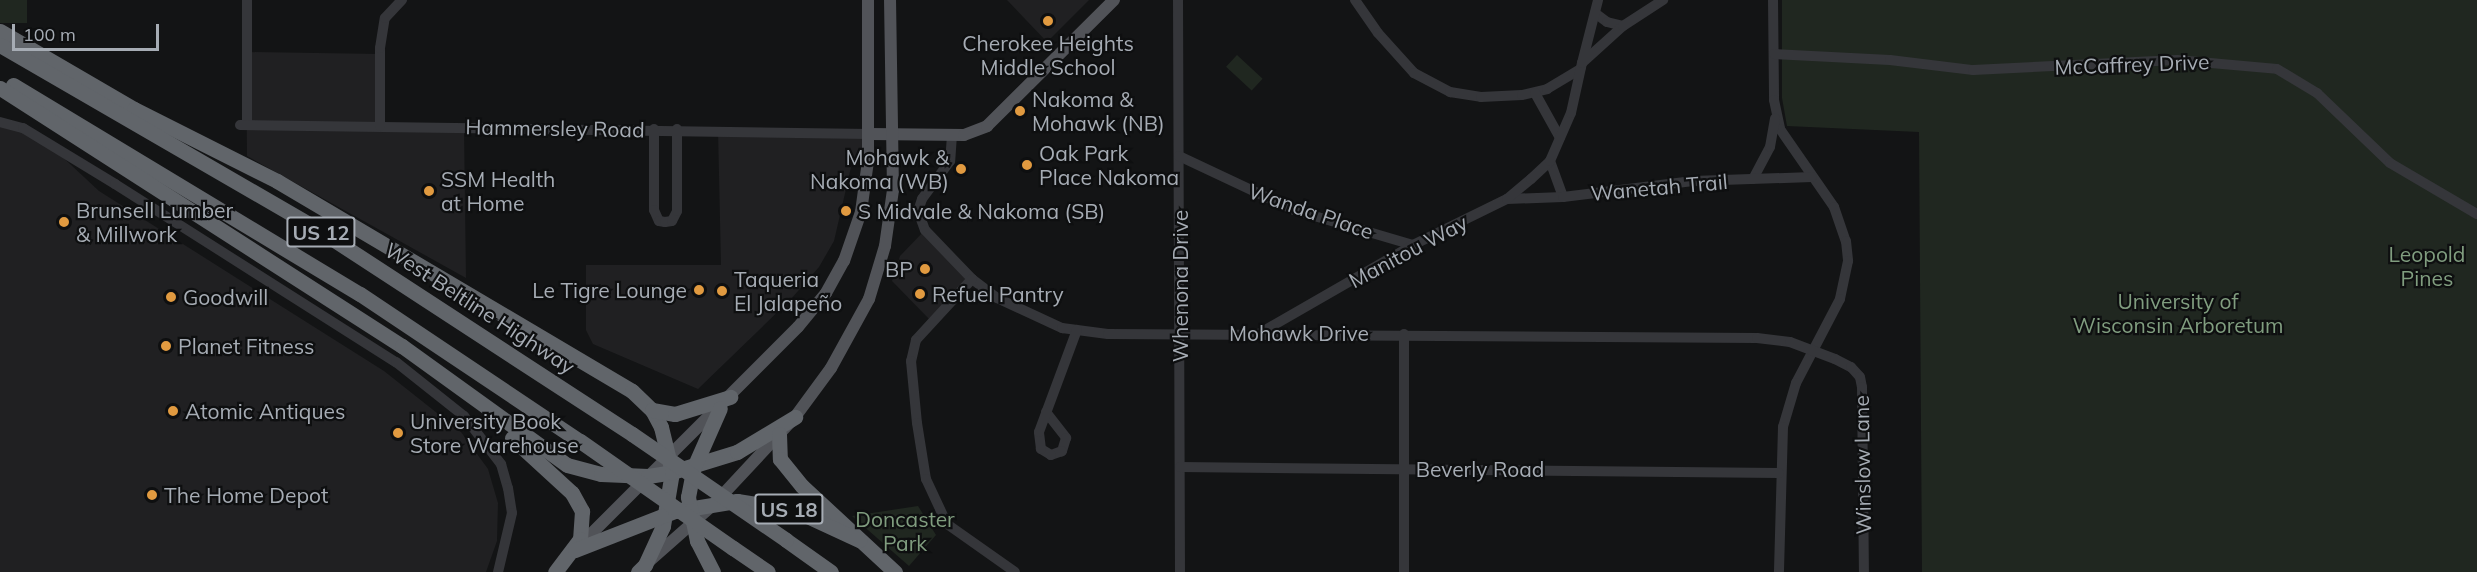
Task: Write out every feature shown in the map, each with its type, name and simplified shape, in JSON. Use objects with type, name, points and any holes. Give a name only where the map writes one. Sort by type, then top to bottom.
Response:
[{"type":"highway","points":[[0,31],[134,109],[317,204],[612,376],[652,410],[671,455],[672,472],[667,513],[641,568]]},
{"type":"highway","name":"West Beltline Highway","points":[[0,45],[322,232],[632,434],[831,572]]},
{"type":"highway","name":"US 12","points":[[0,78],[360,294],[580,441],[768,572]]},
{"type":"highway","points":[[0,88],[402,346],[567,465],[601,474],[648,476],[672,472],[736,452],[795,417]]},
{"type":"highway","points":[[467,394],[572,493],[584,519],[575,550]]},
{"type":"highway","points":[[652,410],[675,414],[725,402]]},
{"type":"highway","points":[[713,572],[691,525],[688,508],[694,467],[725,402]]},
{"type":"highway","points":[[779,434],[777,451],[783,463],[859,540]]},
{"type":"highway","name":"US 18","points":[[555,572],[575,550],[667,513],[714,504],[773,504],[859,540],[895,572]]},
{"type":"main road","points":[[575,550],[798,327],[826,293],[844,261],[861,212],[870,134],[868,0]]},
{"type":"main road","points":[[641,568],[714,504],[795,417],[831,368],[873,286],[891,212],[894,134],[890,0]]},
{"type":"main road","points":[[870,134],[952,135],[976,132],[987,126],[1114,0]]},
{"type":"street","name":"Hammersley Road","points":[[247,0],[244,125],[677,129],[870,134]]},
{"type":"street","points":[[380,126],[380,48],[385,18],[402,0]]},
{"type":"street","name":"Whenona Drive","points":[[1178,0],[1180,572]]},
{"type":"street","points":[[1355,0],[1394,52],[1427,82],[1470,97],[1535,93],[1581,66],[1623,26],[1663,0]]},
{"type":"street","name":"Manitou Way","points":[[1260,333],[1413,245],[1507,199],[1550,161],[1571,112],[1598,0]]},
{"type":"street","points":[[1753,179],[1770,147],[1776,114],[1773,0]]},
{"type":"street","points":[[1595,13],[1607,22],[1623,26]]},
{"type":"street","name":"McCaffrey Drive","points":[[1774,54],[1890,60],[1973,70],[2177,60],[2277,69],[2318,93],[2390,163],[2477,214]]},
{"type":"street","points":[[1535,93],[1560,138]]},
{"type":"street","points":[[1776,114],[1787,142],[1842,226],[1848,261],[1840,299],[1789,403],[1779,473],[1779,572]]},
{"type":"street","points":[[0,122],[23,128],[396,362],[464,416],[501,465],[508,488],[512,513],[498,572]]},
{"type":"street","points":[[654,129],[654,210],[659,221],[665,222],[672,221],[677,211],[677,129]]},
{"type":"street","name":"Mohawk Drive","points":[[952,135],[946,172],[922,199],[918,211],[925,230],[972,279],[1024,314],[1077,330],[1108,334],[1260,333],[1758,338],[1790,342],[1813,350]]},
{"type":"street","name":"Wanda Place","points":[[1179,156],[1284,206],[1413,245]]},
{"type":"street","points":[[1550,161],[1563,196]]},
{"type":"street","name":"Wanetah Trail","points":[[1507,199],[1563,196],[1658,183],[1812,177]]},
{"type":"street","points":[[972,279],[916,340],[911,362],[917,423],[926,480],[947,524],[1015,572]]},
{"type":"street","points":[[1047,412],[1077,330]]},
{"type":"street","points":[[1404,334],[1404,572]]},
{"type":"street","name":"Winslow Lane","points":[[1813,350],[1851,367],[1860,377],[1864,572]]},
{"type":"street","name":"Beverly Road","points":[[1180,467],[1779,473]]},
{"type":"shaded area","name":"Cherokee Heights Middle School","points":[[1007,0],[1089,0],[1047,42]]},
{"type":"shaded area","points":[[246,52],[380,54],[380,126],[464,127],[466,278],[247,156]]},
{"type":"shaded area","points":[[0,122],[41,137],[99,191],[384,371],[461,432],[488,469],[498,503],[497,541],[486,572],[0,572]]},
{"type":"shaded area","points":[[718,130],[870,134],[868,161],[852,163],[834,241],[819,267],[791,299],[698,389],[593,344],[586,330],[586,265],[721,265]]},
{"type":"shaded area","points":[[925,230],[972,279],[931,321],[892,281],[900,256]]},
{"type":"green space","points":[[0,0],[27,0],[27,23],[0,23]]},
{"type":"green space","name":"University of Wisconsin Arboretum","points":[[1782,0],[2477,0],[2477,572],[1922,572],[1919,132],[1787,126],[1782,98]]},
{"type":"green space","points":[[1237,55],[1263,79],[1252,91],[1226,67]]},
{"type":"green space","name":"Doncaster Park","points":[[918,506],[936,535],[909,566],[852,516]]},
{"type":"place","name":"Cherokee Heights Middle School","points":[[1048,21]]},
{"type":"place","name":"Nakoma & Mohawk (NB)","points":[[1020,111]]},
{"type":"place","name":"Oak Park Place Nakoma","points":[[1027,165]]},
{"type":"place","name":"Mohawk & Nakoma (WB)","points":[[961,169]]},
{"type":"place","name":"SSM Health at Home","points":[[429,191]]},
{"type":"place","name":"S Midvale & Nakoma (SB)","points":[[846,211]]},
{"type":"place","name":"Brunsell Lumber & Millwork","points":[[64,222]]},
{"type":"place","name":"BP","points":[[925,269]]},
{"type":"place","name":"Le Tigre Lounge","points":[[699,290]]},
{"type":"place","name":"Taqueria El Jalapeño","points":[[722,291]]},
{"type":"place","name":"Refuel Pantry","points":[[920,294]]},
{"type":"place","name":"Goodwill","points":[[171,297]]},
{"type":"place","name":"Planet Fitness","points":[[166,346]]},
{"type":"place","name":"Atomic Antiques","points":[[173,411]]},
{"type":"place","name":"University Book Store Warehouse","points":[[398,433]]},
{"type":"place","name":"The Home Depot","points":[[152,495]]},
{"type":"park label","name":"Leopold Pines","points":[[2427,266]]}]
